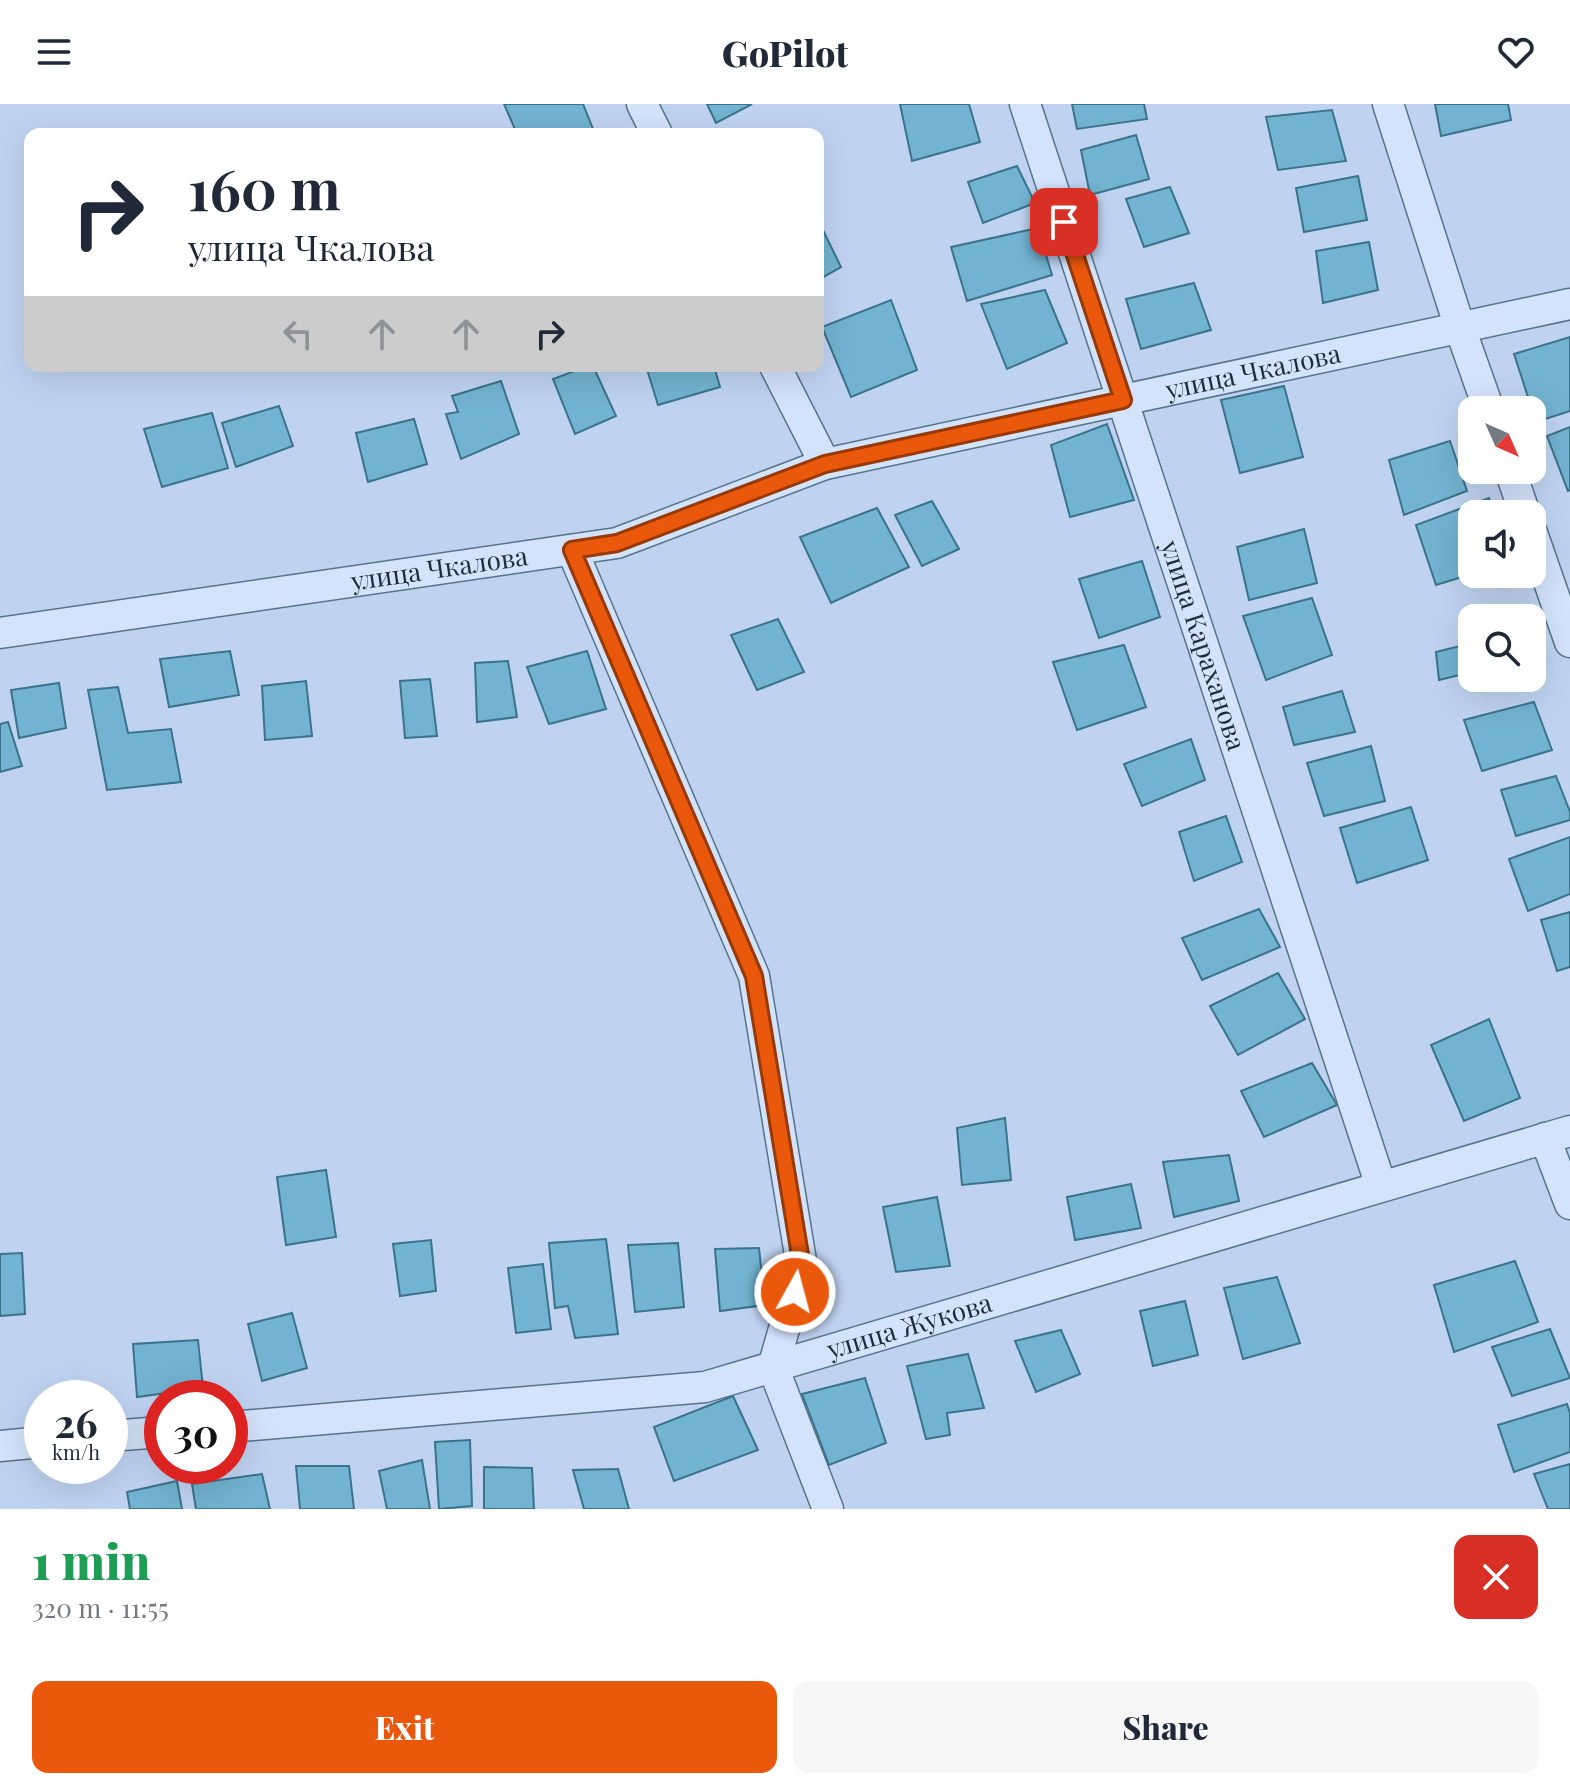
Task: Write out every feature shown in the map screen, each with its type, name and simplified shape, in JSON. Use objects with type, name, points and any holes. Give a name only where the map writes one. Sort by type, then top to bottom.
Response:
[{"type":"street","points":[[642,104],[654,128]]},
{"type":"street","name":"улица Караханова","points":[[1025,104],[1381,1186]]},
{"type":"street","points":[[1388,104],[1484,396]]},
{"type":"street","name":"улица Чкалова","points":[[0,633],[617,543],[825,464],[1570,304]]},
{"type":"street","points":[[778,372],[825,464]]},
{"type":"street","points":[[572,550],[754,976],[802,1267],[773,1367],[828,1509]]},
{"type":"street","points":[[1546,573],[1570,642]]},
{"type":"street","points":[[1558,1134],[1570,1204]]},
{"type":"street","name":"улица Жукова","points":[[248,1425],[705,1387],[1558,1134]]},
{"type":"street","points":[[0,1446],[24,1444]]},
{"type":"building","points":[[504,104],[583,104],[593,128],[514,128]]},
{"type":"building","points":[[707,104],[752,104],[716,123]]},
{"type":"building","points":[[900,104],[969,104],[980,142],[912,161]]},
{"type":"building","points":[[1072,104],[1144,104],[1147,119],[1077,129]]},
{"type":"building","points":[[1435,104],[1508,104],[1511,120],[1441,136]]},
{"type":"building","points":[[1332,110],[1346,161],[1278,170],[1266,117]]},
{"type":"building","points":[[1136,135],[1149,179],[1090,195],[1081,150]]},
{"type":"building","points":[[1017,166],[1035,203],[983,223],[968,182]]},
{"type":"building","points":[[1358,176],[1367,220],[1304,232],[1296,188]]},
{"type":"building","points":[[1170,187],[1189,233],[1144,247],[1126,199]]},
{"type":"building","points":[[1038,228],[1052,275],[967,301],[951,247]]},
{"type":"building","points":[[824,232],[841,267],[824,277]]},
{"type":"building","points":[[1369,242],[1378,290],[1323,303],[1316,251]]},
{"type":"building","points":[[1194,283],[1211,330],[1141,349],[1126,299]]},
{"type":"building","points":[[1045,290],[1067,343],[1007,369],[981,304]]},
{"type":"building","points":[[891,300],[917,370],[851,397],[824,326]]},
{"type":"building","points":[[1570,337],[1570,411],[1546,419],[1546,396],[1528,396],[1514,354]]},
{"type":"building","points":[[572,372],[596,372],[616,416],[575,434],[553,379]]},
{"type":"building","points":[[648,372],[716,372],[720,387],[658,405]]},
{"type":"building","points":[[501,381],[519,434],[461,459],[446,414],[458,412],[452,396]]},
{"type":"building","points":[[1284,386],[1303,457],[1240,473],[1221,400]]},
{"type":"building","points":[[279,406],[293,446],[236,467],[222,423]]},
{"type":"building","points":[[212,413],[228,468],[162,487],[144,429]]},
{"type":"building","points":[[414,419],[427,464],[368,482],[356,433]]},
{"type":"building","points":[[1107,424],[1134,500],[1070,517],[1051,445]]},
{"type":"building","points":[[1570,427],[1570,490],[1568,491],[1547,436]]},
{"type":"building","points":[[1450,441],[1458,465],[1458,484],[1465,484],[1467,491],[1404,515],[1389,460]]},
{"type":"building","points":[[932,501],[959,549],[922,566],[895,515]]},
{"type":"building","points":[[877,508],[909,567],[831,603],[800,537]]},
{"type":"building","points":[[1458,509],[1458,578],[1436,585],[1416,525]]},
{"type":"building","points":[[1304,529],[1317,583],[1249,600],[1237,547]]},
{"type":"building","points":[[1142,561],[1160,617],[1099,638],[1079,579]]},
{"type":"building","points":[[1312,598],[1332,655],[1266,680],[1243,616]]},
{"type":"building","points":[[778,619],[804,672],[757,690],[731,635]]},
{"type":"building","points":[[1124,645],[1146,707],[1077,730],[1053,662]]},
{"type":"building","points":[[1458,646],[1458,675],[1439,680],[1436,652]]},
{"type":"building","points":[[230,651],[239,695],[169,707],[160,659]]},
{"type":"building","points":[[587,651],[606,709],[549,724],[527,667]]},
{"type":"building","points":[[508,661],[517,717],[477,722],[475,663]]},
{"type":"building","points":[[430,679],[437,736],[405,738],[400,681]]},
{"type":"building","points":[[306,681],[312,736],[265,740],[262,686]]},
{"type":"building","points":[[59,683],[66,728],[19,738],[11,690]]},
{"type":"building","points":[[118,687],[128,733],[171,729],[181,782],[107,790],[88,690]]},
{"type":"building","points":[[1342,691],[1355,732],[1294,745],[1283,707]]},
{"type":"building","points":[[1534,702],[1552,750],[1482,771],[1464,720]]},
{"type":"building","points":[[8,722],[22,766],[0,772],[0,724]]},
{"type":"building","points":[[1191,739],[1205,780],[1142,806],[1124,764]]},
{"type":"building","points":[[1371,746],[1385,801],[1324,816],[1307,763]]},
{"type":"building","points":[[1556,776],[1570,812],[1570,820],[1516,836],[1501,790]]},
{"type":"building","points":[[1411,807],[1428,860],[1357,883],[1340,828]]},
{"type":"building","points":[[1226,816],[1242,862],[1194,881],[1179,832]]},
{"type":"building","points":[[1570,837],[1570,894],[1528,911],[1509,859]]},
{"type":"building","points":[[1259,909],[1280,947],[1202,980],[1182,938]]},
{"type":"building","points":[[1570,912],[1570,967],[1557,971],[1541,920]]},
{"type":"building","points":[[1278,973],[1305,1019],[1238,1055],[1210,1006]]},
{"type":"building","points":[[1489,1019],[1520,1098],[1464,1121],[1431,1045]]},
{"type":"building","points":[[1312,1063],[1337,1105],[1264,1137],[1241,1091]]},
{"type":"building","points":[[1005,1118],[1011,1180],[962,1185],[957,1128]]},
{"type":"building","points":[[1229,1155],[1239,1201],[1174,1217],[1163,1162]]},
{"type":"building","points":[[326,1170],[336,1237],[286,1245],[277,1177]]},
{"type":"building","points":[[1131,1184],[1141,1228],[1075,1240],[1067,1197]]},
{"type":"building","points":[[937,1197],[950,1266],[896,1272],[883,1207]]},
{"type":"building","points":[[606,1239],[618,1334],[575,1338],[568,1306],[555,1308],[549,1243]]},
{"type":"building","points":[[431,1240],[436,1291],[400,1296],[393,1244]]},
{"type":"building","points":[[678,1243],[684,1307],[635,1312],[628,1245]]},
{"type":"building","points":[[759,1248],[765,1305],[720,1311],[715,1249]]},
{"type":"building","points":[[22,1253],[25,1314],[0,1316],[0,1254]]},
{"type":"building","points":[[1515,1261],[1538,1322],[1454,1352],[1434,1285]]},
{"type":"building","points":[[543,1264],[551,1329],[516,1333],[508,1268]]},
{"type":"building","points":[[1277,1277],[1300,1343],[1243,1359],[1224,1288]]},
{"type":"building","points":[[1185,1301],[1198,1355],[1153,1366],[1140,1311]]},
{"type":"building","points":[[292,1313],[307,1368],[262,1381],[248,1324]]},
{"type":"building","points":[[1550,1329],[1570,1378],[1512,1396],[1492,1347]]},
{"type":"building","points":[[1061,1330],[1080,1374],[1036,1392],[1015,1341]]},
{"type":"building","points":[[198,1340],[202,1380],[144,1380],[144,1396],[137,1397],[133,1344]]},
{"type":"building","points":[[968,1354],[984,1408],[947,1413],[950,1435],[926,1439],[907,1366]]},
{"type":"building","points":[[865,1378],[886,1443],[829,1465],[802,1394]]},
{"type":"building","points":[[733,1396],[758,1450],[674,1481],[654,1427]]},
{"type":"building","points":[[1567,1404],[1570,1413],[1570,1452],[1514,1472],[1498,1425]]},
{"type":"building","points":[[470,1440],[472,1506],[439,1509],[435,1442]]},
{"type":"building","points":[[422,1460],[430,1509],[387,1509],[379,1471]]},
{"type":"building","points":[[1570,1464],[1570,1509],[1548,1509],[1534,1474]]},
{"type":"building","points":[[296,1466],[349,1466],[354,1509],[300,1509]]},
{"type":"building","points":[[484,1467],[532,1468],[534,1509],[484,1509]]},
{"type":"building","points":[[618,1469],[629,1509],[584,1509],[573,1470]]},
{"type":"building","points":[[262,1474],[270,1509],[196,1509],[192,1484],[248,1484],[248,1476]]},
{"type":"building","points":[[178,1484],[182,1509],[130,1509],[127,1492]]},
{"type":"route","points":[[795,1292],[802,1267],[754,976],[572,550],[617,543],[825,464],[1123,400],[1064,222]]}]
